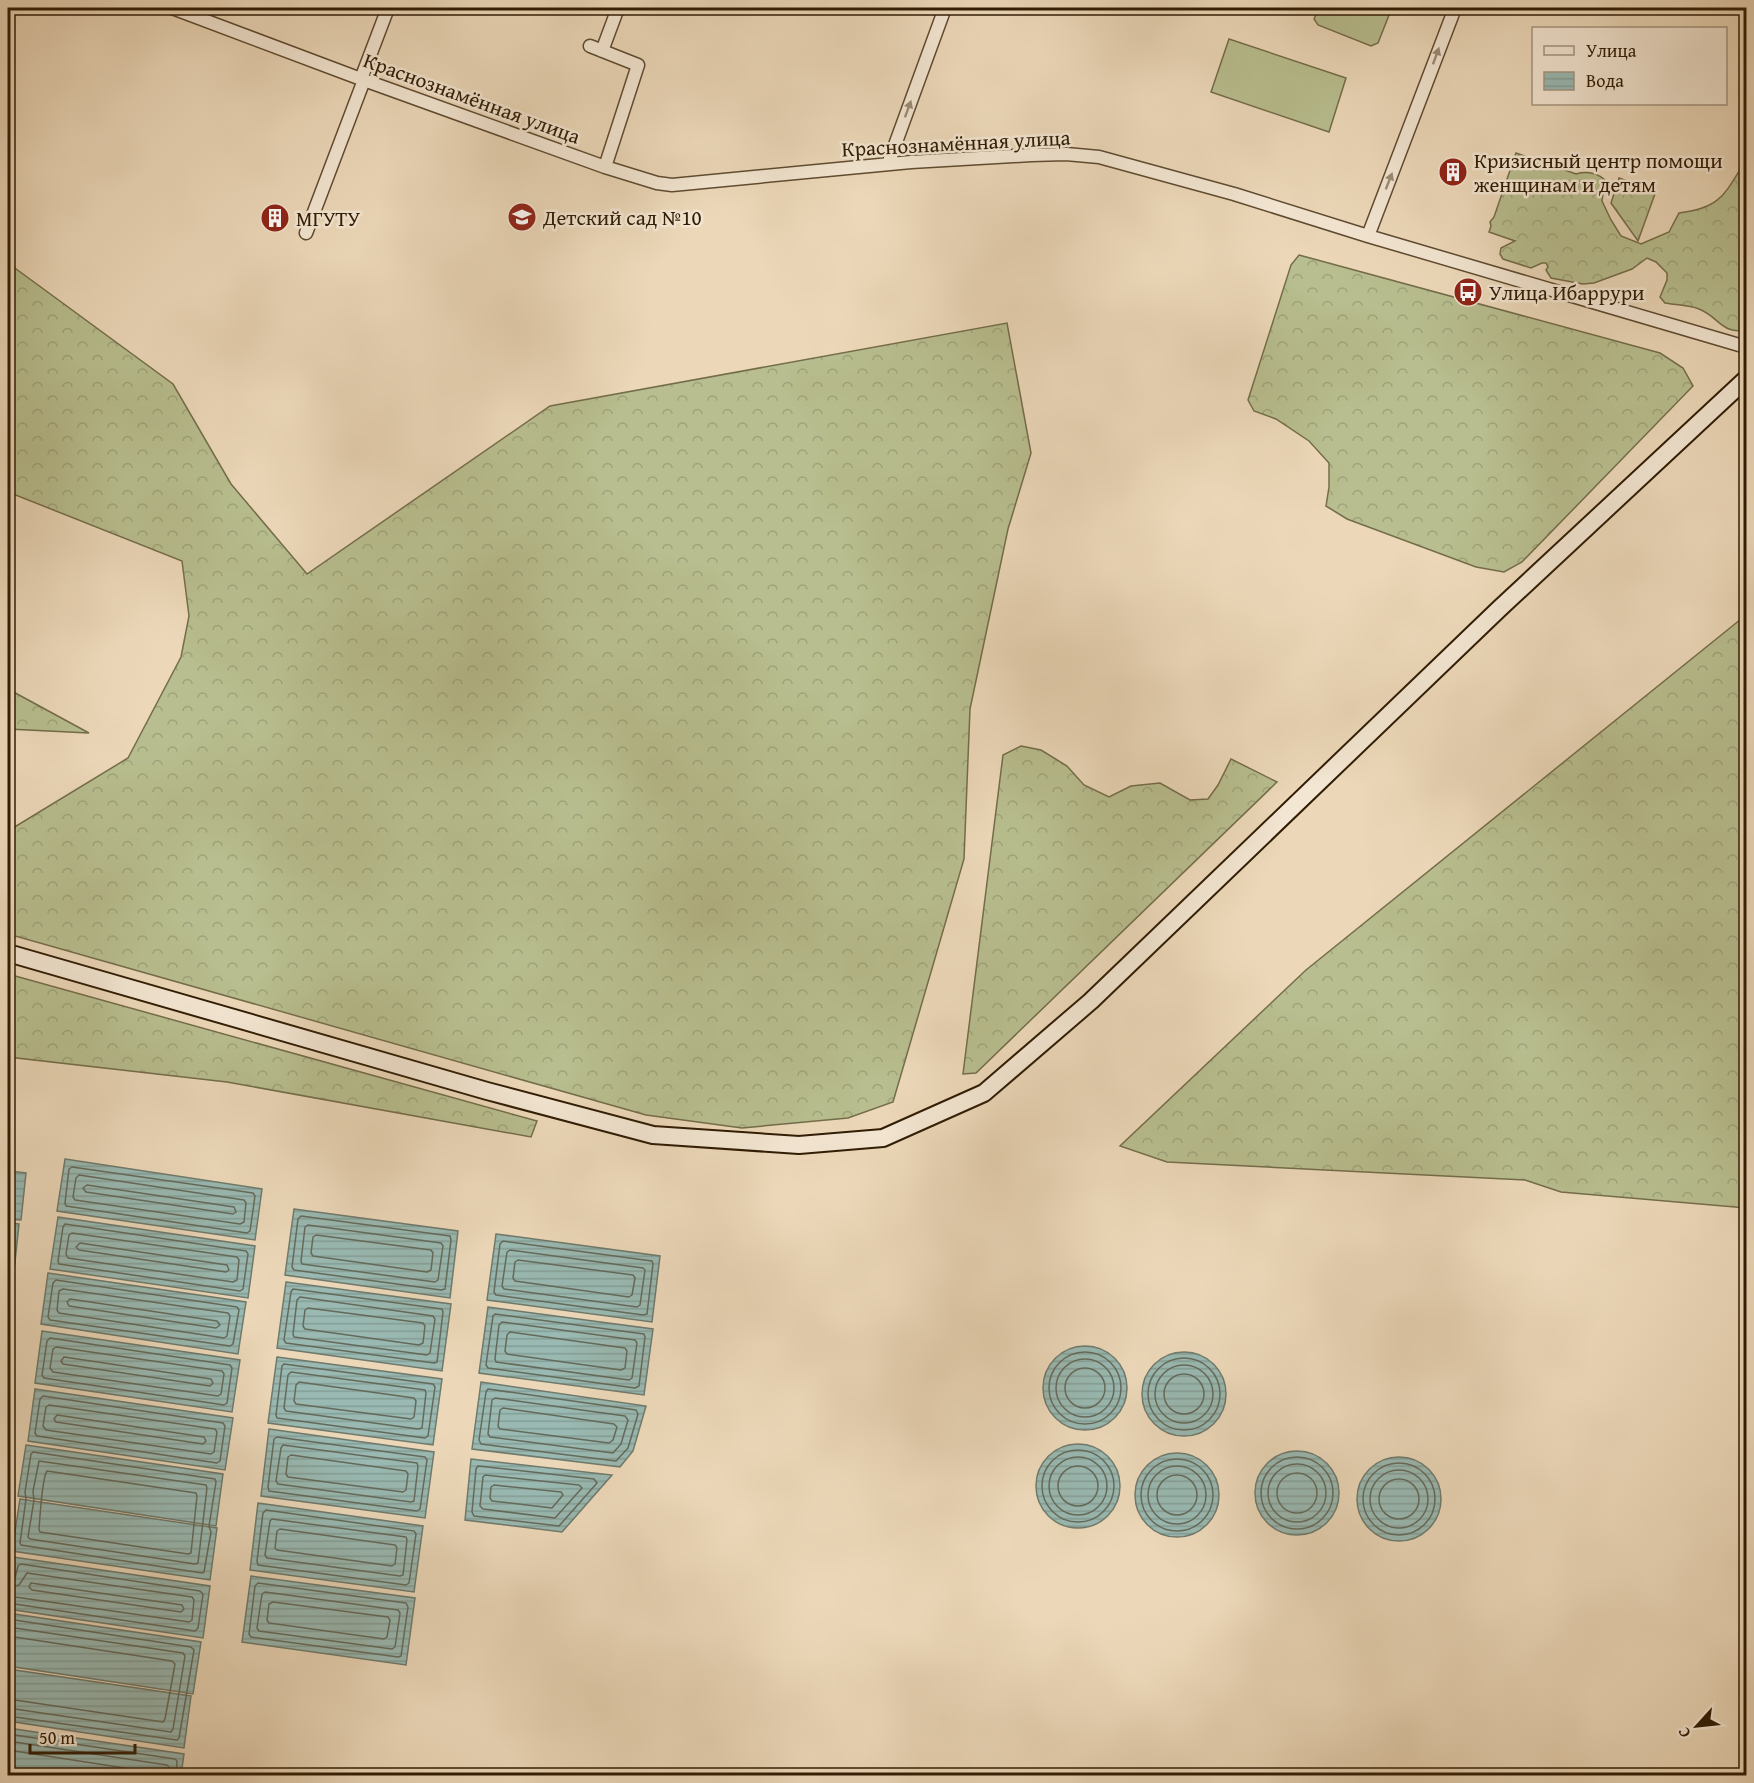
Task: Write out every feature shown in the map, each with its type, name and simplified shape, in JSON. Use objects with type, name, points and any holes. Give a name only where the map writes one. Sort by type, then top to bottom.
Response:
[{"type":"main road","points":[[8,953],[487,1092],[653,1135],[799,1145],[883,1138],[984,1093],[1091,1001],[1499,609],[1746,379]]},
{"type":"street","name":"Краснознамённая улица","points":[[172,8],[605,167],[657,183],[672,185],[888,164],[1031,155],[1066,154],[1099,157],[1254,200],[1368,236],[1746,347]]},
{"type":"street","points":[[306,233],[388,8]]},
{"type":"street","points":[[602,51],[618,8]]},
{"type":"street","points":[[888,164],[945,8]]},
{"type":"street","points":[[1368,236],[1455,8]]},
{"type":"street","points":[[590,46],[638,65],[605,167]]},
{"type":"green space","points":[[1319,8],[1391,8],[1391,10],[1378,43],[1371,46],[1318,25],[1314,19]]},
{"type":"green space","points":[[1229,39],[1346,78],[1329,132],[1211,92]]},
{"type":"green space","points":[[1516,153],[1576,174],[1591,173],[1602,177],[1605,180],[1602,201],[1611,220],[1621,236],[1641,244],[1669,232],[1679,213],[1693,211],[1714,203],[1733,182],[1746,160],[1746,330],[1731,330],[1705,312],[1695,308],[1665,303],[1660,297],[1667,280],[1667,273],[1656,262],[1647,258],[1632,269],[1594,283],[1583,284],[1551,278],[1546,270],[1548,267],[1546,263],[1531,268],[1503,259],[1500,254],[1501,248],[1515,241],[1489,232],[1490,222],[1494,217]]},
{"type":"green space","points":[[1619,178],[1656,191],[1638,241],[1611,203]]},
{"type":"green space","points":[[1299,255],[1660,353],[1683,368],[1693,386],[1522,562],[1504,572],[1476,567],[1347,519],[1326,506],[1329,463],[1309,441],[1276,419],[1254,411],[1248,400],[1291,265]]},
{"type":"green space","points":[[8,263],[173,384],[231,484],[307,574],[550,406],[1007,323],[1031,453],[1008,529],[970,709],[964,859],[893,1102],[848,1118],[742,1128],[646,1115],[8,934],[8,831],[128,758],[181,657],[189,616],[182,561],[8,492]]},
{"type":"green space","points":[[1746,615],[1746,1208],[1561,1192],[1525,1180],[1167,1162],[1120,1146],[1306,970]]},
{"type":"green space","points":[[8,689],[89,733],[8,729]]},
{"type":"green space","points":[[1021,746],[1041,750],[1067,766],[1084,785],[1109,797],[1131,786],[1160,783],[1190,800],[1208,799],[1231,759],[1277,782],[976,1073],[963,1074],[1003,755]]},
{"type":"green space","points":[[8,974],[537,1121],[531,1137],[227,1082],[8,1057]]},
{"type":"water","points":[[65,1159],[262,1189],[255,1240],[57,1211]]},
{"type":"water","points":[[8,1171],[26,1173],[21,1220],[8,1219]]},
{"type":"water","points":[[294,1209],[458,1231],[450,1298],[285,1275]]},
{"type":"water","points":[[58,1217],[255,1246],[248,1298],[50,1269]]},
{"type":"water","points":[[8,1223],[19,1224],[14,1271],[8,1271]]},
{"type":"water","points":[[496,1234],[660,1256],[652,1322],[487,1300]]},
{"type":"water","points":[[48,1273],[246,1302],[238,1354],[41,1324]]},
{"type":"water","points":[[286,1282],[451,1304],[442,1371],[277,1348]]},
{"type":"water","points":[[488,1307],[653,1329],[644,1395],[479,1373]]},
{"type":"water","points":[[42,1331],[240,1360],[232,1412],[35,1383]]},
{"type":"water","points":[[1077,1346],[1093,1346],[1109,1353],[1120,1364],[1127,1380],[1124,1404],[1115,1418],[1093,1430],[1077,1430],[1061,1423],[1050,1412],[1043,1396],[1043,1380],[1050,1364],[1061,1353]]},
{"type":"water","points":[[1176,1352],[1192,1352],[1208,1359],[1219,1370],[1226,1386],[1223,1410],[1214,1424],[1192,1436],[1176,1436],[1160,1429],[1149,1418],[1142,1402],[1142,1386],[1149,1370],[1160,1359]]},
{"type":"water","points":[[277,1357],[442,1379],[433,1445],[268,1423]]},
{"type":"water","points":[[481,1382],[646,1406],[633,1451],[620,1467],[472,1449]]},
{"type":"water","points":[[35,1389],[233,1418],[225,1470],[28,1441]]},
{"type":"water","points":[[269,1429],[434,1452],[425,1518],[261,1496]]},
{"type":"water","points":[[1070,1444],[1086,1444],[1102,1451],[1113,1462],[1120,1478],[1117,1502],[1108,1516],[1086,1528],[1070,1528],[1054,1521],[1043,1510],[1036,1494],[1036,1478],[1043,1462],[1054,1451]]},
{"type":"water","points":[[26,1445],[223,1474],[216,1526],[18,1496]]},
{"type":"water","points":[[1297,1451],[1313,1454],[1327,1463],[1336,1477],[1339,1493],[1336,1509],[1327,1523],[1313,1532],[1297,1535],[1281,1532],[1267,1523],[1258,1509],[1255,1493],[1258,1477],[1267,1463],[1281,1454]]},
{"type":"water","points":[[1169,1453],[1185,1453],[1201,1460],[1212,1471],[1219,1487],[1216,1511],[1207,1525],[1185,1537],[1169,1537],[1153,1530],[1142,1519],[1135,1503],[1135,1487],[1142,1471],[1153,1460]]},
{"type":"water","points":[[1391,1457],[1407,1457],[1423,1464],[1434,1475],[1441,1491],[1438,1515],[1429,1529],[1407,1541],[1391,1541],[1375,1534],[1364,1523],[1357,1507],[1357,1491],[1364,1475],[1375,1464]]},
{"type":"water","points":[[471,1459],[612,1475],[562,1532],[465,1520]]},
{"type":"water","points":[[20,1499],[217,1528],[210,1580],[12,1551]]},
{"type":"water","points":[[258,1503],[423,1526],[414,1592],[250,1570]]},
{"type":"water","points":[[13,1557],[210,1586],[203,1638],[8,1609]]},
{"type":"water","points":[[251,1576],[415,1598],[406,1665],[242,1642]]},
{"type":"water","points":[[8,1613],[201,1642],[193,1694],[8,1666]]},
{"type":"water","points":[[8,1669],[191,1696],[184,1748],[8,1721]]},
{"type":"water","points":[[8,1728],[184,1754],[181,1775],[8,1775]]},
{"type":"place","name":"Кризисный центр помощи женщинам и детям","points":[[1453,172]]},
{"type":"place","name":"Детский сад №10","points":[[522,217]]},
{"type":"place","name":"МГУТУ","points":[[275,218]]},
{"type":"place","name":"Улица Ибаррури","points":[[1468,292]]}]
